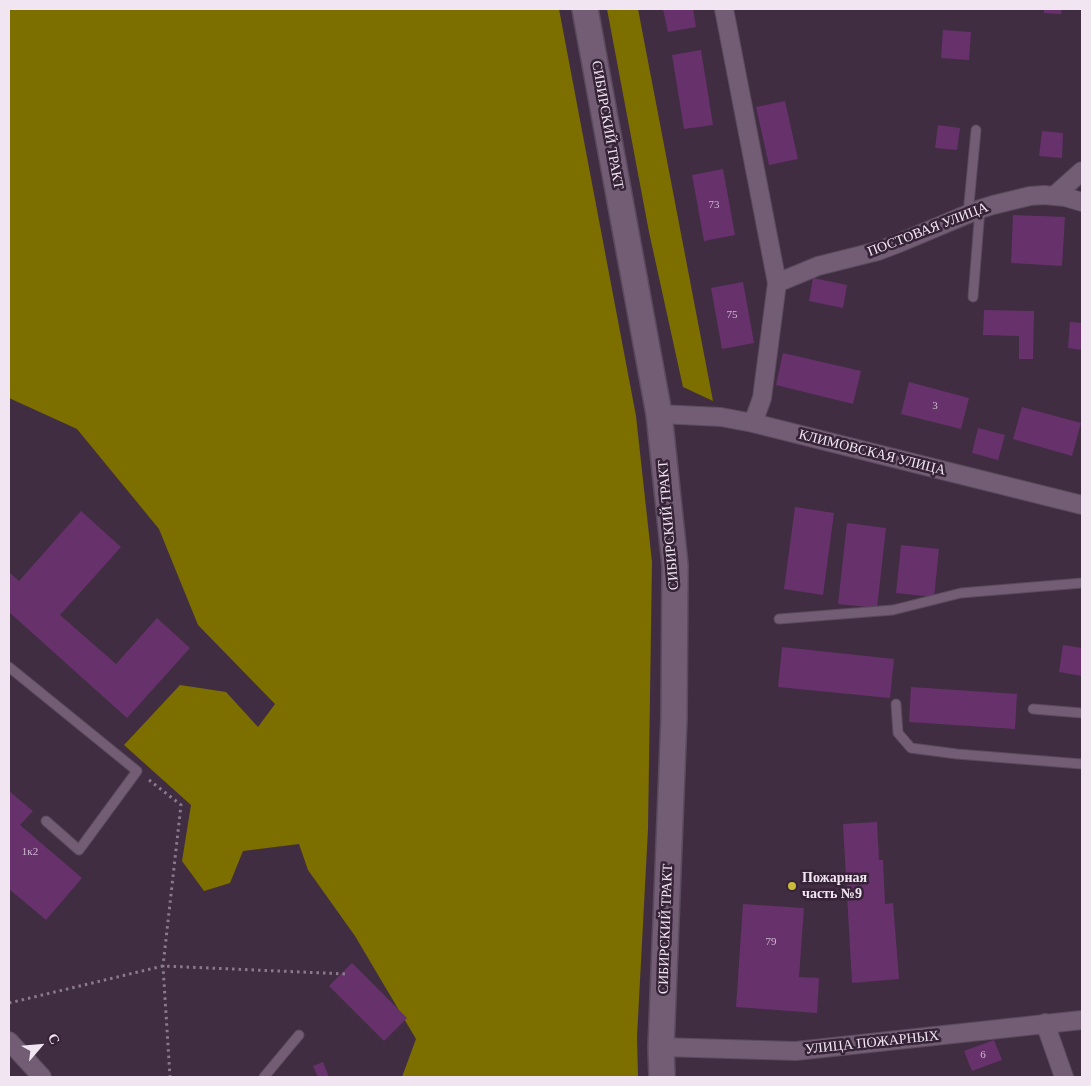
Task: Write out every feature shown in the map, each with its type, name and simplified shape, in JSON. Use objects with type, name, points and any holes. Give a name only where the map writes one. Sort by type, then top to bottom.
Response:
[{"type":"main road","name":"СИБИРСКИЙ ТРАКТ","points":[[585,9],[659,414],[675,564],[674,718],[661,1047],[662,1077]]},
{"type":"street","points":[[724,9],[777,282],[762,398],[753,423]]},
{"type":"street","points":[[1054,196],[1082,171]]},
{"type":"street","name":"ПОСТОВАЯ УЛИЦА","points":[[777,282],[818,266],[900,244],[974,212],[1030,196],[1065,197],[1082,202]]},
{"type":"street","name":"КЛИМОВСКАЯ УЛИЦА","points":[[659,414],[721,417],[753,423],[1082,505]]},
{"type":"street","name":"УЛИЦА ПОЖАРНЫХ","points":[[661,1047],[796,1052],[1082,1020]]},
{"type":"street","points":[[1045,1023],[1064,1077]]},
{"type":"street","points":[[9,1041],[42,1077]]},
{"type":"lane","points":[[973,297],[976,130]]},
{"type":"lane","points":[[779,619],[893,610],[961,593],[1082,583]]},
{"type":"lane","points":[[9,667],[137,771],[79,850],[46,821]]},
{"type":"lane","points":[[896,704],[898,733],[911,748],[957,754],[1082,764]]},
{"type":"lane","points":[[1032,710],[1082,713]]},
{"type":"lane","points":[[264,1077],[299,1035]]},
{"type":"path","points":[[137,771],[182,805],[163,966],[170,1077]]},
{"type":"path","points":[[9,1003],[163,966],[347,974]]},
{"type":"shaded area","points":[[9,9],[559,9],[636,416],[652,562],[648,829],[637,1037],[638,1077],[402,1077],[416,1039],[355,936],[308,870],[299,844],[243,851],[230,883],[204,891],[182,861],[191,805],[124,745],[180,685],[226,692],[258,727],[275,704],[198,625],[159,529],[77,429],[9,398]]},
{"type":"shaded area","points":[[607,9],[638,9],[713,401],[683,387],[649,232]]},
{"type":"building","points":[[663,9],[693,9],[696,27],[668,32]]},
{"type":"building","points":[[1044,9],[1062,9],[1061,14],[1044,13]]},
{"type":"building","points":[[943,30],[971,32],[969,60],[941,58]]},
{"type":"building","points":[[701,50],[713,125],[684,129],[672,55]]},
{"type":"building","points":[[785,101],[798,159],[769,165],[756,107]]},
{"type":"building","points":[[938,125],[960,128],[957,150],[935,148]]},
{"type":"building","points":[[1042,131],[1063,133],[1062,158],[1039,156]]},
{"type":"building","points":[[723,169],[735,235],[704,241],[692,175]]},
{"type":"building","points":[[1013,215],[1065,217],[1062,266],[1011,263]]},
{"type":"building","points":[[813,278],[847,285],[843,308],[809,301]]},
{"type":"building","points":[[743,282],[754,343],[722,349],[711,288]]},
{"type":"building","points":[[984,310],[1034,311],[1033,359],[1019,359],[1019,336],[983,335]]},
{"type":"building","points":[[1070,322],[1082,323],[1082,350],[1068,348]]},
{"type":"building","points":[[783,353],[861,371],[853,404],[776,385]]},
{"type":"building","points":[[909,382],[969,398],[961,429],[901,414]]},
{"type":"building","points":[[1022,407],[1081,423],[1072,456],[1013,439]]},
{"type":"building","points":[[978,428],[1005,435],[998,460],[972,453]]},
{"type":"building","points":[[795,507],[834,513],[823,595],[784,589]]},
{"type":"building","points":[[81,511],[121,547],[60,615],[116,664],[157,618],[190,648],[127,718],[9,612],[9,572],[19,581]]},
{"type":"building","points":[[847,523],[886,528],[877,608],[838,604]]},
{"type":"building","points":[[901,545],[939,549],[934,597],[896,593]]},
{"type":"building","points":[[1063,645],[1082,648],[1082,676],[1059,672]]},
{"type":"building","points":[[782,647],[894,659],[890,698],[778,687]]},
{"type":"building","points":[[911,687],[1017,694],[1015,729],[909,722]]},
{"type":"building","points":[[9,791],[33,811],[20,825],[82,878],[46,920],[9,889]]},
{"type":"building","points":[[877,822],[879,860],[883,860],[885,904],[893,903],[899,979],[852,983],[843,824]]},
{"type":"building","points":[[743,904],[804,908],[799,977],[819,978],[817,1013],[736,1007]]},
{"type":"building","points":[[352,963],[407,1018],[384,1041],[329,986]]},
{"type":"building","points":[[994,1040],[1002,1060],[972,1071],[964,1051]]},
{"type":"building","points":[[323,1062],[329,1077],[318,1077],[313,1066]]},
{"type":"place","name":"Пожарная часть №9","points":[[792,886]]}]
